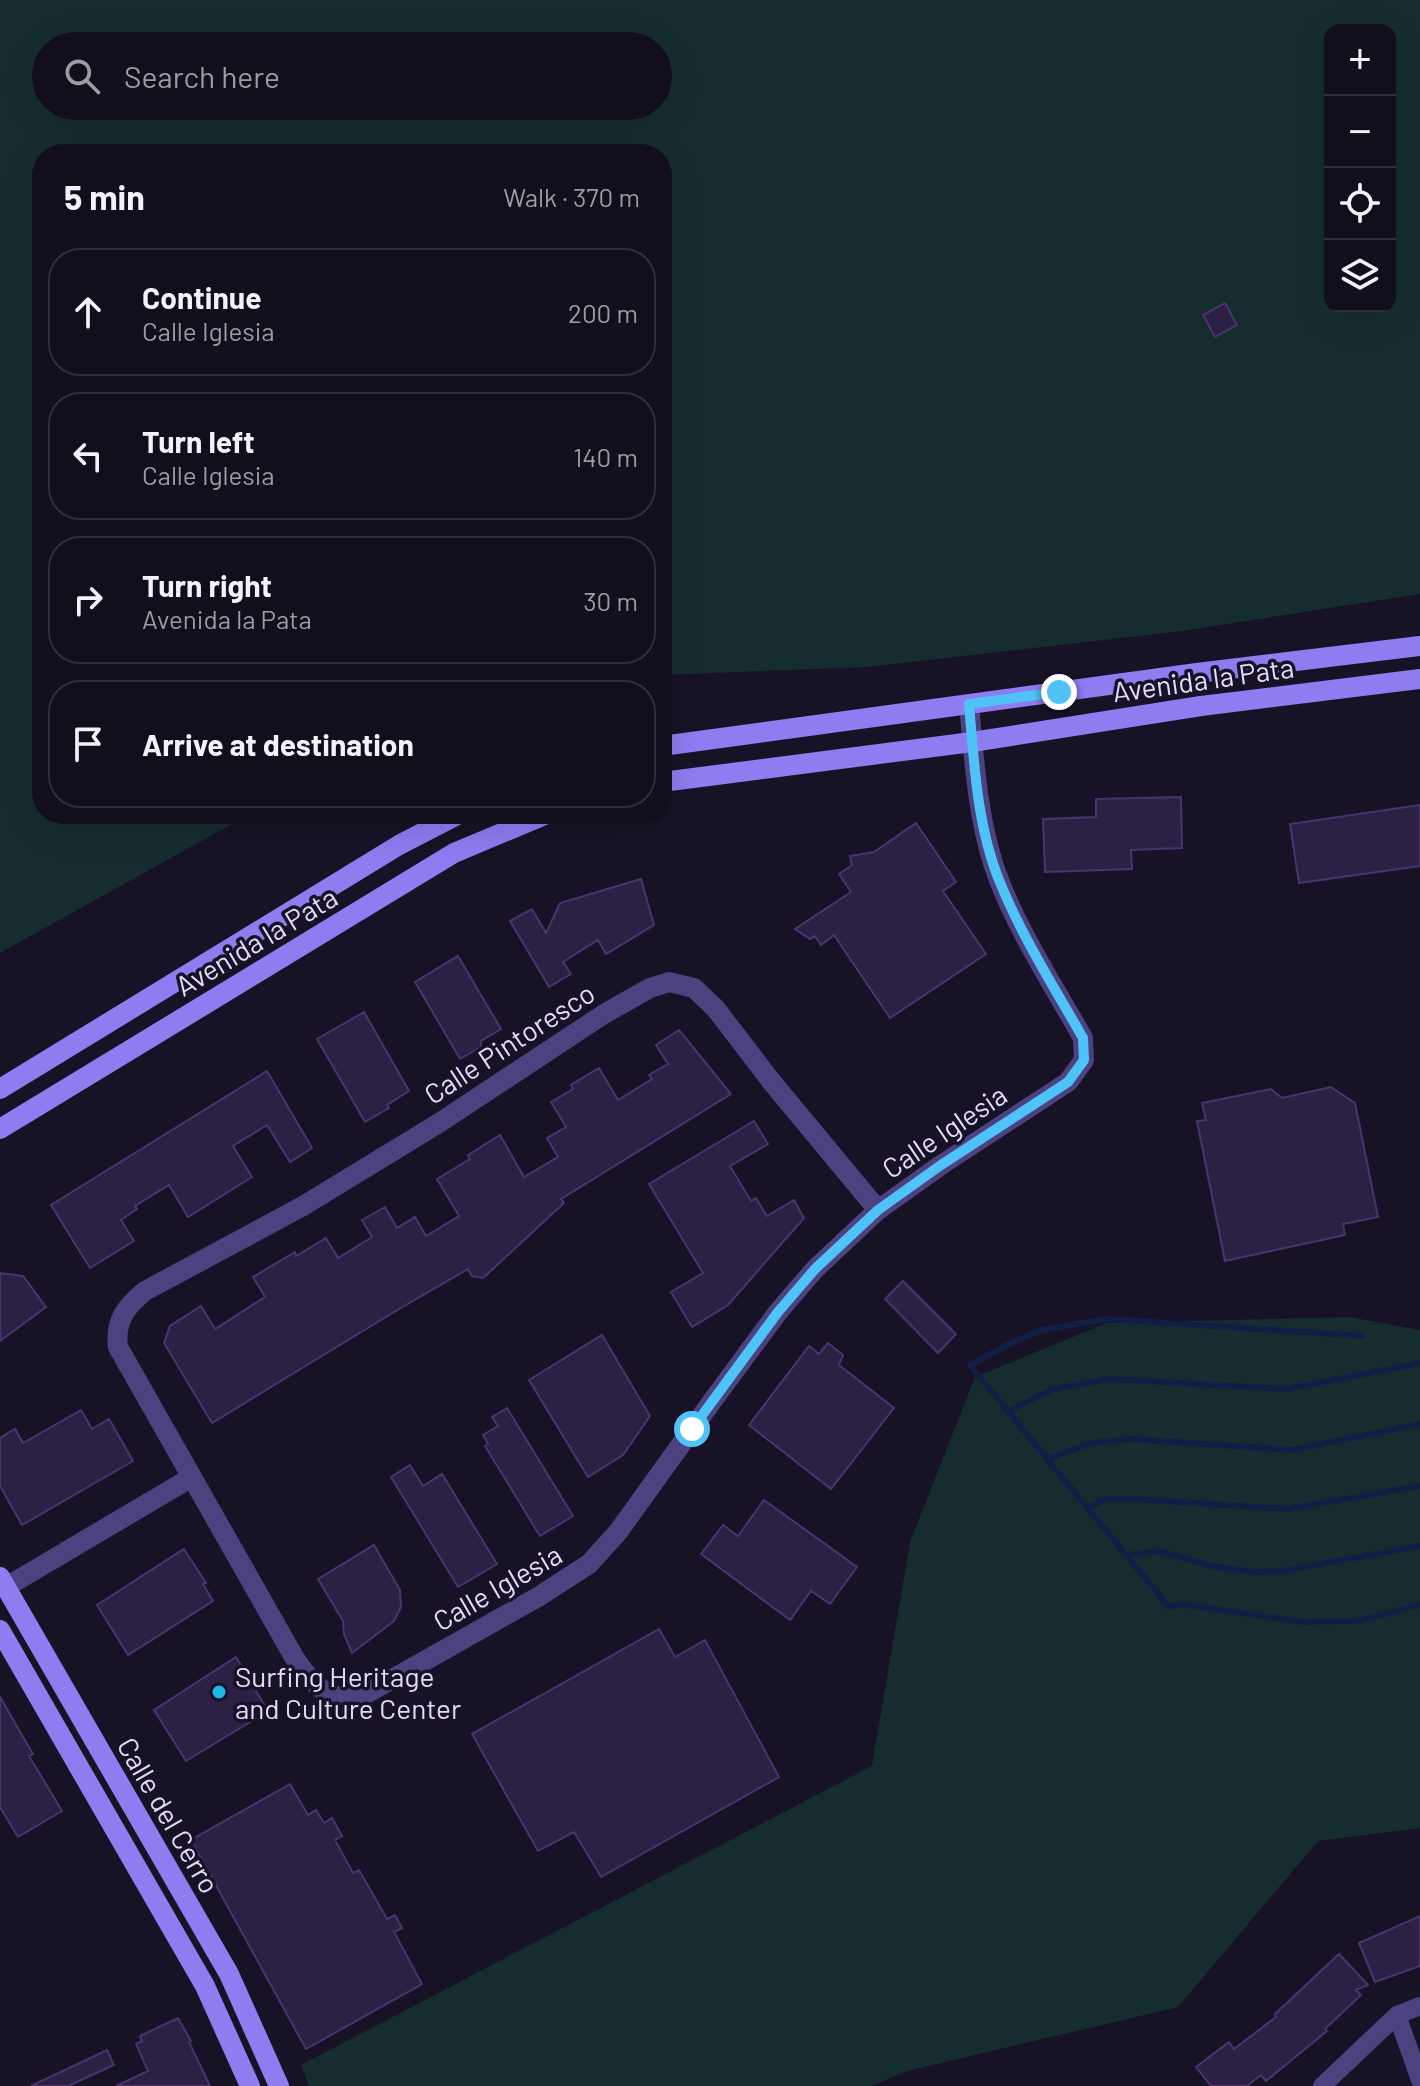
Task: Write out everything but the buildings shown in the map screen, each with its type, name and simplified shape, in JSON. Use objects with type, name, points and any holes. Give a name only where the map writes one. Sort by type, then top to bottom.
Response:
[{"type":"main road","name":"Avenida la Pata","points":[[672,745],[1420,646]]},
{"type":"main road","name":"Avenida la Pata","points":[[672,779],[972,742],[1201,706],[1420,679]]},
{"type":"main road","name":"Avenida la Pata","points":[[0,1089],[399,845],[440,824]]},
{"type":"main road","name":"Avenida la Pata","points":[[0,1129],[454,853],[523,824]]},
{"type":"main road","name":"Calle del Cerro","points":[[3,1582],[229,1974],[279,2086]]},
{"type":"main road","name":"Calle del Cerro","points":[[0,1630],[205,1986],[250,2086]]},
{"type":"street","name":"Calle Iglesia","points":[[119,1321],[118,1347],[312,1684],[320,1691],[341,1698],[364,1695],[551,1590],[589,1564],[618,1532],[778,1312],[815,1269],[878,1210],[1068,1082],[1084,1060],[1083,1038],[999,880],[983,825],[969,704]]},
{"type":"street","name":"Calle Pintoresco","points":[[119,1321],[129,1303],[145,1291],[303,1206],[439,1123],[604,1014],[650,988],[669,982],[694,988],[716,1009],[878,1210]]},
{"type":"street","points":[[3,1582],[192,1477]]},
{"type":"street","points":[[1322,2086],[1397,2015],[1420,2006]]},
{"type":"street","points":[[1397,2015],[1420,2080]]},
{"type":"green space","points":[[0,0],[1420,0],[1420,594],[1182,631],[867,667],[672,675],[672,144],[32,144],[32,824],[232,824],[0,953]]},
{"type":"green space","points":[[1349,1317],[1420,1330],[1420,1828],[1318,1841],[1178,2007],[907,2071],[871,2086],[309,2086],[301,2065],[872,1766],[910,1542],[975,1377],[1107,1323]]},
{"type":"waterway","points":[[1363,1336],[1107,1319],[1042,1330],[970,1365],[1169,1607],[1180,1604],[1302,1622],[1357,1621],[1420,1605]]},
{"type":"waterway","points":[[1008,1411],[1053,1389],[1109,1379],[1287,1389],[1420,1363]]},
{"type":"waterway","points":[[1047,1459],[1091,1443],[1132,1439],[1292,1450],[1420,1424]]},
{"type":"waterway","points":[[1087,1507],[1107,1499],[1132,1499],[1288,1509],[1420,1486]]},
{"type":"waterway","points":[[1126,1555],[1159,1551],[1211,1566],[1254,1572],[1283,1571],[1420,1546]]},
{"type":"place","name":"Surfing Heritage and Culture Center","points":[[219,1692]]},
{"type":"route","points":[[692,1429],[778,1312],[815,1269],[861,1225],[941,1165],[1068,1082],[1084,1060],[1083,1038],[1012,908],[992,860],[983,825],[969,704],[1059,692]]}]
